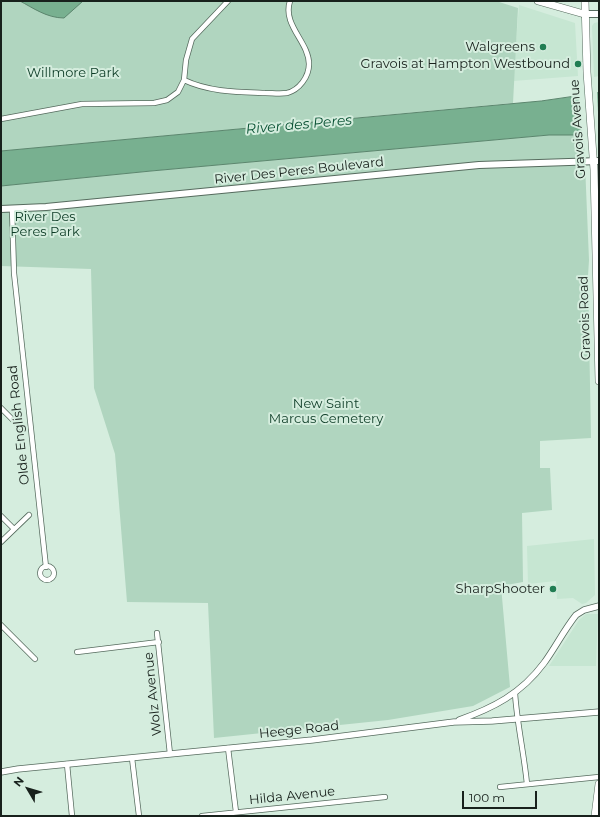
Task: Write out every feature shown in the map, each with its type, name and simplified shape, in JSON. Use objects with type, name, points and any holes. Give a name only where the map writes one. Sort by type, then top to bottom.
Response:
[{"type":"main road","points":[[538,1],[584,14],[599,14]]},
{"type":"main road","name":"Gravois Avenue","points":[[585,1],[584,14],[588,87],[592,139],[596,161],[596,255]]},
{"type":"main road","name":"River Des Peres Boulevard","points":[[1,209],[46,207],[479,165],[596,161]]},
{"type":"main road","name":"Gravois Road","points":[[596,255],[598,281],[599,381]]},
{"type":"main road","points":[[595,816],[599,784]]},
{"type":"street","points":[[1,119],[82,104],[154,103],[167,100],[178,92],[184,80],[186,60],[192,39],[228,1]]},
{"type":"street","points":[[184,80],[224,92],[286,93],[298,88],[308,72],[309,63],[307,54],[290,20],[290,1]]},
{"type":"street","name":"Olde English Road","points":[[12,209],[14,273],[46,567]]},
{"type":"street","points":[[1,408],[20,427]]},
{"type":"street","points":[[1,542],[29,515]]},
{"type":"street","points":[[1,516],[14,529]]},
{"type":"street","points":[[454,722],[486,710],[515,693],[536,673],[576,615],[584,610],[599,606]]},
{"type":"street","points":[[1,625],[35,660]]},
{"type":"street","name":"Wolz Avenue","points":[[157,633],[170,754]]},
{"type":"street","points":[[77,652],[159,642]]},
{"type":"street","points":[[515,693],[517,718],[524,750],[527,784]]},
{"type":"street","name":"Heege Road","points":[[1,772],[18,769],[392,731],[454,722],[599,712]]},
{"type":"street","points":[[228,748],[236,812]]},
{"type":"street","points":[[132,758],[139,816]]},
{"type":"street","points":[[67,764],[72,816]]},
{"type":"street","points":[[500,787],[599,777]]},
{"type":"street","name":"Hilda Avenue","points":[[202,816],[385,797]]},
{"type":"shaded area","points":[[519,5],[575,23],[578,76],[513,81]]},
{"type":"shaded area","points":[[599,22],[599,76],[594,77],[592,26],[594,23]]},
{"type":"shaded area","points":[[594,539],[595,595],[586,603],[582,604],[573,598],[557,599],[556,581],[528,584],[527,546]]},
{"type":"shaded area","points":[[586,614],[598,614],[596,666],[549,666],[579,620]]},
{"type":"green space","name":"Willmore Park","points":[[1,1],[496,1],[518,8],[513,103],[1,151]]},
{"type":"green space","name":"New Saint Marcus Cemetery","points":[[549,135],[582,135],[584,140],[589,260],[591,438],[540,441],[540,468],[550,468],[552,510],[522,513],[523,582],[501,586],[510,687],[473,706],[388,720],[214,738],[208,603],[127,602],[115,454],[94,388],[91,269],[1,266],[1,186]]},
{"type":"water","points":[[20,1],[83,1],[64,18],[58,18],[46,14]]},
{"type":"water","name":"River des Peres","points":[[599,93],[599,132],[582,135],[549,135],[1,186],[1,151],[541,101]]},
{"type":"pier","points":[[597,91],[599,134],[582,137],[578,92]]},
{"type":"place","name":"Walgreens","points":[[543,47]]},
{"type":"place","name":"Gravois at Hampton Westbound","points":[[578,64]]},
{"type":"place","name":"SharpShooter","points":[[553,589]]},
{"type":"park label","name":"River Des Peres Park","points":[[45,224]]}]
